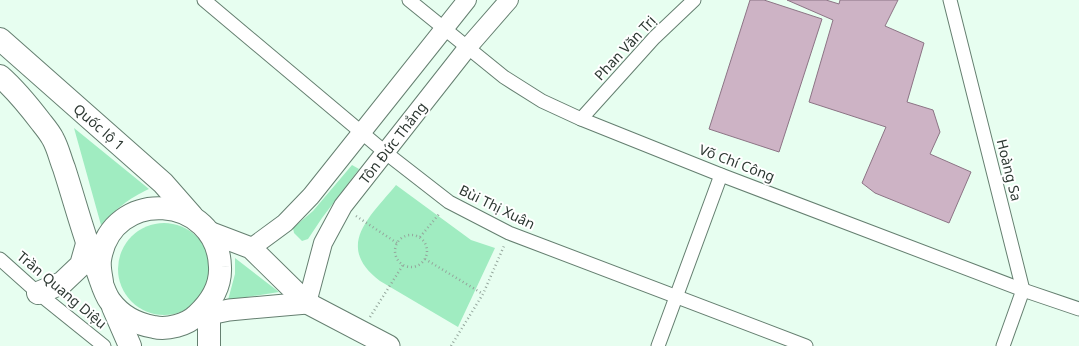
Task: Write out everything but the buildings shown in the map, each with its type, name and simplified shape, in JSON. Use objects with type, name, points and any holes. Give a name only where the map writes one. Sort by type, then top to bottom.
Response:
[{"type":"highway","name":"Quốc lộ 1","points":[[0,39],[163,183],[201,225]]},
{"type":"highway","points":[[0,76],[18,92],[53,138],[87,244],[130,346]]},
{"type":"highway","points":[[155,207],[175,209],[201,225],[218,249],[220,268],[218,287],[204,312],[178,326],[159,328],[140,325],[124,316],[106,291],[100,261],[106,241],[118,224],[135,212],[155,207]]},
{"type":"highway","points":[[38,293],[62,282],[81,265],[87,244]]},
{"type":"highway","points":[[204,312],[209,346]]},
{"type":"main road","points":[[251,248],[285,223],[311,196],[361,131],[467,0]]},
{"type":"main road","name":"Tôn Đức Thắng","points":[[307,302],[323,243],[343,206],[468,47],[509,0]]},
{"type":"main road","points":[[201,225],[251,248],[307,302],[389,346]]},
{"type":"main road","points":[[204,312],[307,302]]},
{"type":"street","name":"Bùi Thị Xuân","points":[[204,0],[386,153],[449,202],[509,233],[675,298],[806,346]]},
{"type":"street","name":"Võ Chí Công","points":[[409,0],[504,77],[542,101],[581,119],[721,175],[1023,290],[1079,308]]},
{"type":"street","name":"Phan Văn Trị","points":[[581,119],[654,38],[694,0]]},
{"type":"street","name":"Hoàng Sa","points":[[950,0],[1023,290]]},
{"type":"street","points":[[658,346],[721,175]]},
{"type":"street","name":"Trần Quang Diệu","points":[[0,259],[38,293],[104,346]]},
{"type":"street","points":[[1003,346],[1023,290]]},
{"type":"path","points":[[420,237],[449,202]]},
{"type":"path","points":[[343,206],[397,244]]},
{"type":"path","points":[[451,346],[483,294],[509,233]]},
{"type":"path","points":[[410,235],[420,237],[426,244],[427,250],[425,259],[416,267],[403,265],[395,255],[397,244],[404,236],[410,235]]},
{"type":"path","points":[[425,259],[483,294]]},
{"type":"path","points":[[360,331],[403,265]]},
{"type":"green space","points":[[74,128],[149,189],[123,204],[101,225]]},
{"type":"green space","points":[[352,165],[359,169],[308,239],[302,241],[294,233],[293,228],[313,211]]},
{"type":"green space","points":[[396,185],[471,240],[495,248],[458,327],[380,281],[366,268],[359,256],[358,244],[361,232],[367,220]]},
{"type":"green space","points":[[164,223],[181,227],[196,237],[206,252],[210,269],[206,286],[196,301],[181,311],[164,315],[147,311],[132,301],[122,286],[118,269],[122,252],[132,237],[147,227]]},
{"type":"green space","points":[[235,258],[279,292],[228,300],[235,274]]}]
